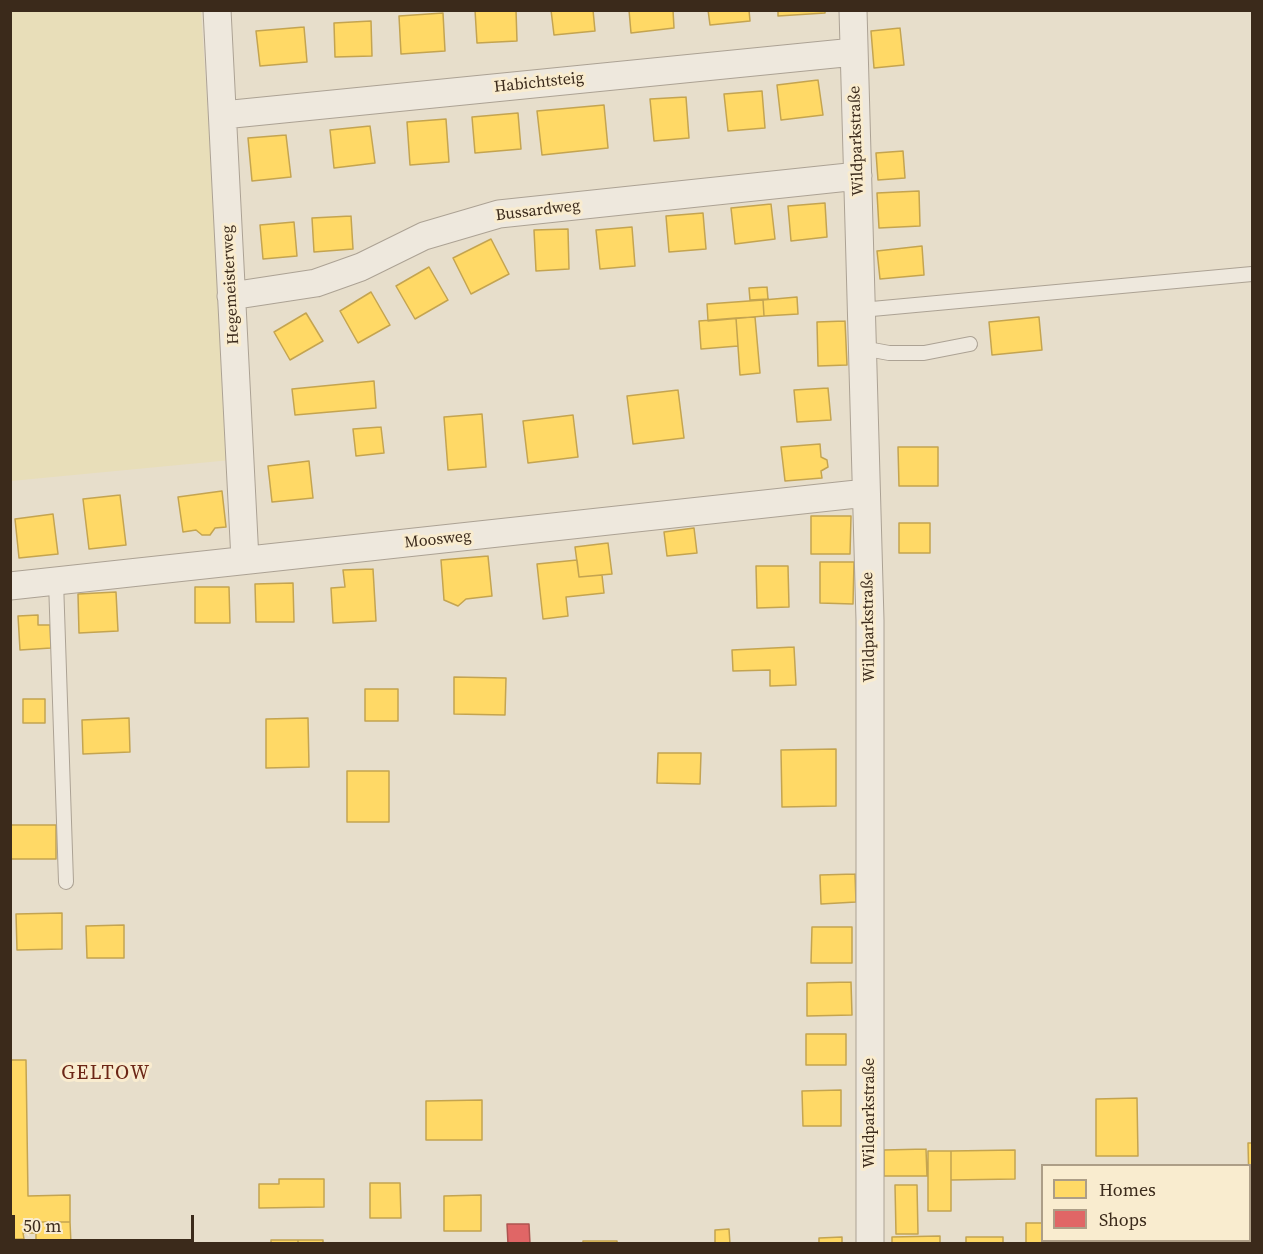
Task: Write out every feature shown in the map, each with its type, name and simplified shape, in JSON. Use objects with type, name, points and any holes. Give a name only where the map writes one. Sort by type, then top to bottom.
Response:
[{"type":"street","name":"Hegemeisterweg","points":[[217,10],[245,560]]},
{"type":"street","name":"Wildparkstraße","points":[[853,10],[870,644],[870,1244]]},
{"type":"street","name":"Habichtsteig","points":[[223,115],[854,52]]},
{"type":"street","name":"Bussardweg","points":[[231,296],[316,283],[361,267],[424,236],[498,214],[858,176]]},
{"type":"street","name":"Moosweg","points":[[10,586],[866,493]]},
{"type":"lane","points":[[861,310],[1252,274]]},
{"type":"lane","points":[[862,348],[890,353],[924,353],[970,344]]},
{"type":"lane","points":[[56,581],[66,882]]},
{"type":"shaded area","points":[[11,11],[201,11],[231,460],[11,481]]},
{"type":"building: Homes","points":[[475,10],[516,10],[517,41],[477,43]]},
{"type":"building: Homes","points":[[551,10],[593,10],[595,31],[554,35]]},
{"type":"building: Homes","points":[[629,10],[673,10],[674,28],[631,33]]},
{"type":"building: Homes","points":[[708,10],[749,10],[750,21],[710,25]]},
{"type":"building: Homes","points":[[778,10],[825,10],[825,13],[778,16]]},
{"type":"building: Homes","points":[[443,13],[445,51],[401,54],[399,16]]},
{"type":"building: Homes","points":[[371,21],[372,56],[335,57],[334,23]]},
{"type":"building: Homes","points":[[304,27],[307,62],[260,66],[256,31]]},
{"type":"building: Homes","points":[[900,28],[904,65],[874,68],[871,31]]},
{"type":"building: Homes","points":[[818,80],[823,115],[781,120],[777,85]]},
{"type":"building: Homes","points":[[762,91],[765,128],[728,131],[724,94]]},
{"type":"building: Homes","points":[[686,97],[689,138],[654,141],[650,99]]},
{"type":"building: Homes","points":[[604,105],[608,148],[542,155],[537,111]]},
{"type":"building: Homes","points":[[518,113],[521,149],[475,153],[472,117]]},
{"type":"building: Homes","points":[[446,119],[449,162],[410,165],[407,122]]},
{"type":"building: Homes","points":[[370,126],[375,163],[334,168],[330,130]]},
{"type":"building: Homes","points":[[286,135],[291,177],[252,181],[248,138]]},
{"type":"building: Homes","points":[[903,151],[905,178],[878,180],[876,153]]},
{"type":"building: Homes","points":[[919,191],[920,226],[879,228],[877,193]]},
{"type":"building: Homes","points":[[825,203],[827,237],[791,241],[788,206]]},
{"type":"building: Homes","points":[[771,204],[775,239],[735,244],[731,208]]},
{"type":"building: Homes","points":[[703,213],[706,249],[669,252],[666,216]]},
{"type":"building: Homes","points":[[351,216],[353,249],[314,252],[312,218]]},
{"type":"building: Homes","points":[[294,222],[297,256],[263,259],[260,225]]},
{"type":"building: Homes","points":[[632,227],[635,266],[600,269],[596,230]]},
{"type":"building: Homes","points":[[568,229],[569,269],[536,271],[534,230]]},
{"type":"building: Homes","points":[[491,239],[509,274],[471,294],[453,258]]},
{"type":"building: Homes","points":[[922,246],[924,275],[880,279],[877,251]]},
{"type":"building: Homes","points":[[429,267],[448,300],[415,319],[396,286]]},
{"type":"building: Homes","points":[[767,287],[768,299],[750,300],[749,288]]},
{"type":"building: Homes","points":[[371,292],[390,325],[358,343],[340,311]]},
{"type":"building: Homes","points":[[797,297],[798,314],[764,316],[763,300]]},
{"type":"building: Homes","points":[[763,300],[764,316],[708,321],[707,304]]},
{"type":"building: Homes","points":[[306,313],[323,341],[290,360],[274,332]]},
{"type":"building: Homes","points":[[755,317],[760,373],[740,375],[736,318]]},
{"type":"building: Homes","points":[[1039,317],[1042,350],[992,355],[989,322]]},
{"type":"building: Homes","points":[[736,318],[738,346],[701,349],[699,321]]},
{"type":"building: Homes","points":[[845,321],[847,365],[818,366],[817,322]]},
{"type":"building: Homes","points":[[374,381],[376,408],[295,415],[292,389]]},
{"type":"building: Homes","points":[[828,388],[831,420],[797,422],[794,390]]},
{"type":"building: Homes","points":[[678,390],[684,438],[633,444],[627,396]]},
{"type":"building: Homes","points":[[482,414],[486,467],[448,470],[444,417]]},
{"type":"building: Homes","points":[[573,415],[578,457],[528,463],[523,421]]},
{"type":"building: Homes","points":[[381,427],[384,453],[356,456],[353,429]]},
{"type":"building: Homes","points":[[820,444],[821,457],[827,460],[828,467],[821,471],[822,478],[785,481],[781,447]]},
{"type":"building: Homes","points":[[898,447],[938,447],[938,486],[899,486]]},
{"type":"building: Homes","points":[[309,461],[313,498],[272,502],[268,466]]},
{"type":"building: Homes","points":[[222,491],[226,527],[215,528],[210,535],[202,535],[196,530],[183,532],[178,497]]},
{"type":"building: Homes","points":[[120,495],[126,545],[89,549],[83,499]]},
{"type":"building: Homes","points":[[53,514],[58,554],[19,558],[15,519]]},
{"type":"building: Homes","points":[[811,516],[851,516],[850,554],[811,554]]},
{"type":"building: Homes","points":[[899,523],[930,523],[930,553],[899,553]]},
{"type":"building: Homes","points":[[694,528],[697,553],[667,556],[664,532]]},
{"type":"building: Homes","points":[[608,543],[612,574],[579,577],[575,547]]},
{"type":"building: Homes","points":[[488,556],[492,596],[466,599],[458,606],[444,600],[441,560]]},
{"type":"building: Homes","points":[[577,560],[579,577],[602,575],[604,593],[566,597],[568,616],[543,619],[537,564]]},
{"type":"building: Homes","points":[[820,562],[854,562],[853,604],[820,603]]},
{"type":"building: Homes","points":[[756,566],[788,566],[789,607],[757,608]]},
{"type":"building: Homes","points":[[373,569],[376,621],[333,623],[331,588],[345,587],[343,570]]},
{"type":"building: Homes","points":[[293,583],[294,622],[256,622],[255,584]]},
{"type":"building: Homes","points":[[195,587],[229,587],[230,623],[195,623]]},
{"type":"building: Homes","points":[[116,592],[118,631],[79,633],[78,594]]},
{"type":"building: Homes","points":[[38,615],[38,625],[50,625],[51,648],[20,650],[18,616]]},
{"type":"building: Homes","points":[[794,647],[796,685],[770,686],[770,670],[733,671],[732,650]]},
{"type":"building: Homes","points":[[454,677],[506,678],[505,715],[454,714]]},
{"type":"building: Homes","points":[[365,689],[398,689],[398,721],[365,721]]},
{"type":"building: Homes","points":[[23,699],[45,699],[45,723],[23,723]]},
{"type":"building: Homes","points":[[129,718],[130,752],[83,754],[82,720]]},
{"type":"building: Homes","points":[[308,718],[309,767],[266,768],[266,719]]},
{"type":"building: Homes","points":[[836,749],[836,806],[782,807],[781,750]]},
{"type":"building: Homes","points":[[658,753],[701,753],[700,784],[657,783]]},
{"type":"building: Homes","points":[[347,771],[389,771],[389,822],[347,822]]},
{"type":"building: Homes","points":[[11,825],[56,825],[56,859],[10,859]]},
{"type":"building: Homes","points":[[855,874],[856,902],[821,904],[820,875]]},
{"type":"building: Homes","points":[[62,913],[62,949],[17,950],[16,914]]},
{"type":"building: Homes","points":[[124,925],[124,958],[87,958],[86,926]]},
{"type":"building: Homes","points":[[812,927],[852,927],[852,963],[811,963]]},
{"type":"building: Homes","points":[[851,982],[852,1015],[807,1016],[807,983]]},
{"type":"building: Homes","points":[[806,1034],[846,1034],[846,1065],[806,1065]]},
{"type":"building: Homes","points":[[10,1060],[26,1060],[28,1196],[70,1195],[70,1222],[36,1222],[36,1233],[23,1233],[24,1239],[11,1239]]},
{"type":"building: Homes","points":[[841,1090],[841,1126],[803,1126],[802,1091]]},
{"type":"building: Homes","points":[[1137,1098],[1138,1156],[1096,1156],[1096,1099]]},
{"type":"building: Homes","points":[[482,1100],[482,1140],[426,1140],[426,1101]]},
{"type":"building: Homes","points":[[1248,1143],[1252,1143],[1252,1227],[1251,1164],[1248,1164]]},
{"type":"building: Homes","points":[[926,1149],[927,1176],[884,1176],[884,1150]]},
{"type":"building: Homes","points":[[1015,1150],[1015,1179],[951,1180],[951,1151]]},
{"type":"building: Homes","points":[[928,1151],[951,1151],[951,1211],[928,1211]]},
{"type":"building: Homes","points":[[279,1179],[324,1179],[324,1207],[259,1208],[259,1184],[279,1184]]},
{"type":"building: Homes","points":[[370,1183],[400,1183],[401,1218],[370,1218]]},
{"type":"building: Homes","points":[[895,1185],[917,1185],[918,1234],[896,1234]]},
{"type":"building: Homes","points":[[481,1195],[481,1231],[444,1231],[444,1196]]},
{"type":"building: Homes","points":[[36,1222],[70,1222],[71,1244],[36,1244]]},
{"type":"building: Homes","points":[[1026,1223],[1041,1223],[1041,1242],[1056,1242],[1056,1244],[1026,1244]]},
{"type":"building: Homes","points":[[729,1229],[730,1244],[715,1244],[715,1230]]},
{"type":"building: Homes","points":[[940,1236],[940,1244],[892,1244],[892,1237]]},
{"type":"building: Homes","points":[[842,1237],[842,1244],[819,1244],[819,1238]]},
{"type":"building: Homes","points":[[966,1237],[1003,1237],[1003,1244],[966,1244]]},
{"type":"building: Homes","points":[[271,1240],[298,1240],[298,1244],[271,1244]]},
{"type":"building: Homes","points":[[298,1240],[323,1240],[323,1244],[298,1244]]},
{"type":"building: Homes","points":[[583,1241],[617,1241],[617,1244],[583,1244]]},
{"type":"building: Homes","points":[[1094,1242],[1140,1242],[1140,1244],[1093,1244]]},
{"type":"building: Homes","points":[[1162,1242],[1184,1242],[1184,1244],[1164,1244]]},
{"type":"building: Shops","points":[[507,1224],[529,1224],[530,1244],[508,1244]]},
{"type":"district","name":"GELTOW","points":[[106,1074]]}]
